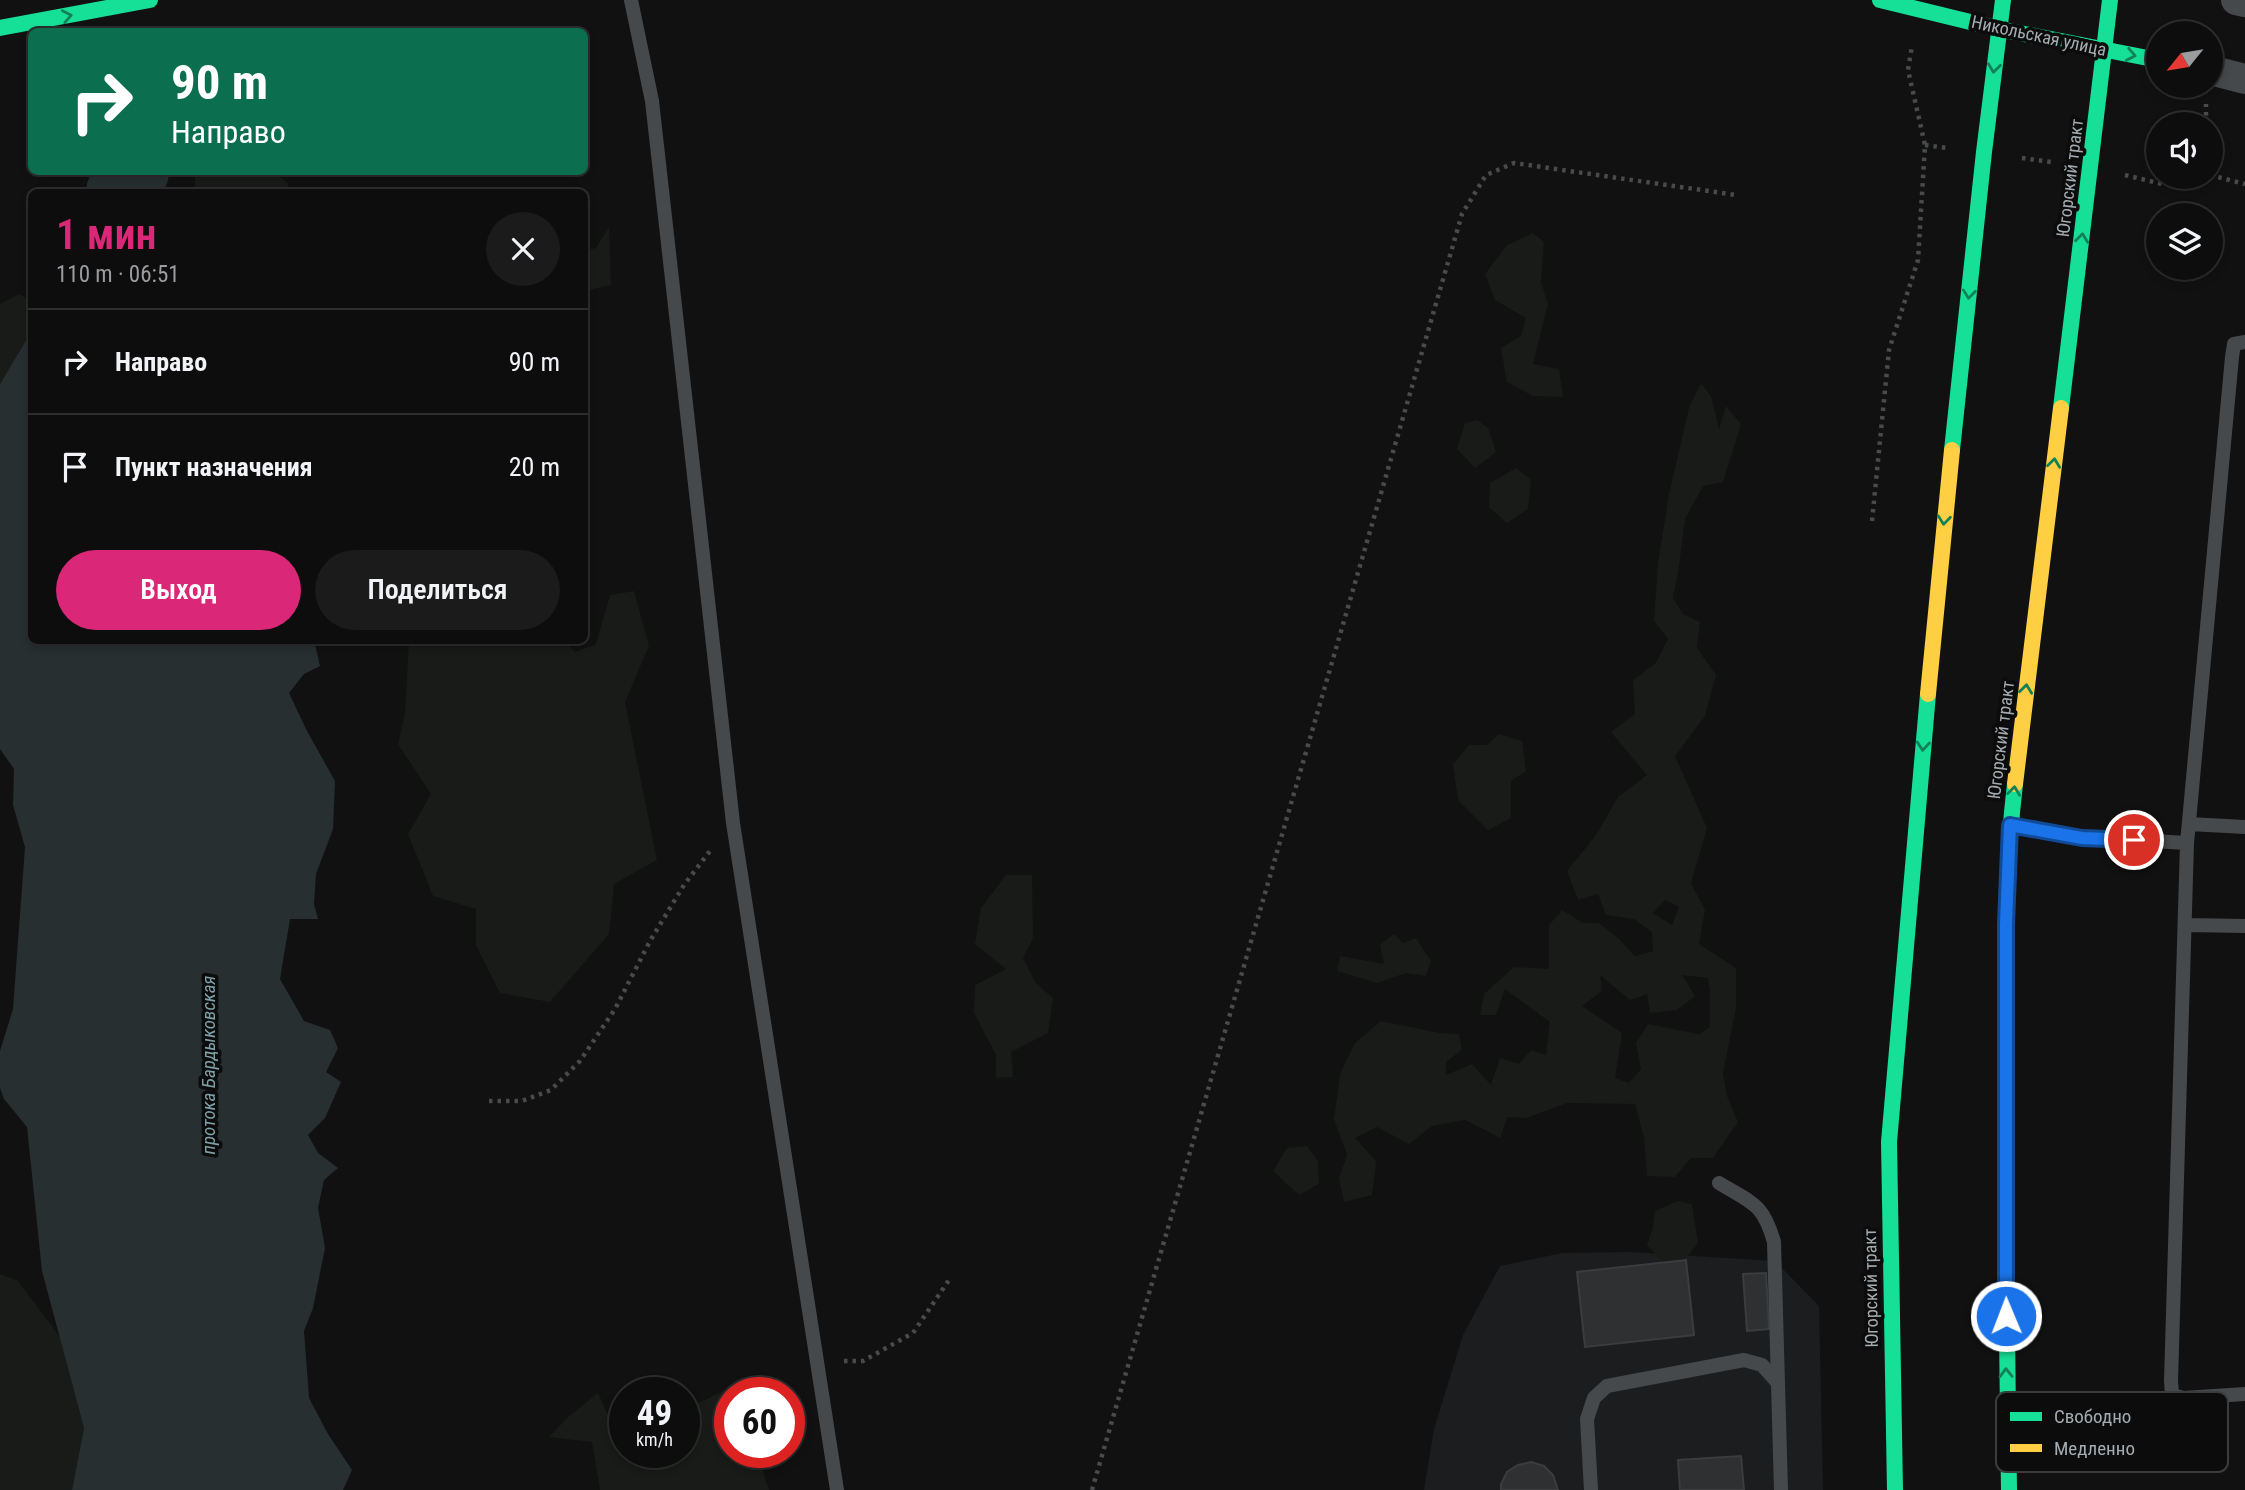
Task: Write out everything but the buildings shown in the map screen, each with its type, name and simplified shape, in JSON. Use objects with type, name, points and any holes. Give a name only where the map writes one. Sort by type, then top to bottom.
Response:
[{"type":"main road","points":[[0,28],[150,0]]},
{"type":"main road","name":"Никольская улица","points":[[1880,0],[1999,29],[2146,58]]},
{"type":"main road","name":"Югорский тракт","points":[[1895,1490],[1889,1142],[1935,611],[2003,0]]},
{"type":"main road","name":"Югорский тракт","points":[[2007,1392],[2006,924],[2010,825],[2110,0]]},
{"type":"main road","name":"Югорский тракт","points":[[2009,1472],[2009,1490]]},
{"type":"street","points":[[2236,0],[2245,2]]},
{"type":"street","points":[[2223,73],[2245,79]]},
{"type":"lane","points":[[631,0],[652,101],[733,823],[837,1490]]},
{"type":"lane","points":[[2172,1392],[2187,843],[2232,357],[2234,344],[2245,342]]},
{"type":"lane","points":[[2189,824],[2245,827]]},
{"type":"lane","points":[[2010,825],[2082,838],[2187,843]]},
{"type":"lane","points":[[2186,925],[2245,926]]},
{"type":"lane","points":[[1719,1183],[1759,1208],[1768,1221],[1774,1242],[1781,1490]]},
{"type":"lane","points":[[1591,1490],[1587,1419],[1594,1398],[1607,1386],[1744,1360],[1762,1365],[1778,1383]]},
{"type":"path","points":[[1871,521],[1889,350],[1918,260],[1925,145],[1908,70],[1917,8]]},
{"type":"path","points":[[1925,145],[2091,167],[2146,180]]},
{"type":"path","points":[[1092,1490],[1462,214],[1486,175],[1514,163],[1736,195]]},
{"type":"path","points":[[2223,179],[2245,184]]},
{"type":"path","points":[[489,1101],[522,1101],[551,1090],[580,1061],[615,1009],[684,885],[733,823]]},
{"type":"path","points":[[815,1360],[863,1361],[913,1334],[951,1277]]},
{"type":"shaded area","points":[[195,175],[278,175],[288,184],[289,189],[195,189]]},
{"type":"shaded area","points":[[609,227],[611,285],[588,290],[588,249],[596,248]]},
{"type":"shaded area","points":[[1533,233],[1544,242],[1541,282],[1548,304],[1533,364],[1559,369],[1563,397],[1533,396],[1507,382],[1501,348],[1521,336],[1526,318],[1495,300],[1485,274],[1507,245]]},
{"type":"shaded area","points":[[19,294],[28,299],[28,337],[0,384],[0,304]]},
{"type":"shaded area","points":[[1701,383],[1711,396],[1719,429],[1726,406],[1741,424],[1723,482],[1703,486],[1685,519],[1673,598],[1683,614],[1700,622],[1697,648],[1716,675],[1705,716],[1675,756],[1707,828],[1691,883],[1705,910],[1699,944],[1736,968],[1736,1008],[1723,1073],[1727,1096],[1738,1122],[1713,1158],[1691,1158],[1675,1177],[1647,1176],[1644,1138],[1635,1104],[1567,1103],[1526,1118],[1507,1117],[1500,1138],[1465,1120],[1432,1126],[1409,1144],[1377,1127],[1355,1138],[1376,1161],[1372,1195],[1344,1202],[1339,1178],[1347,1155],[1334,1119],[1340,1074],[1355,1043],[1381,1021],[1440,1033],[1459,1034],[1462,1050],[1446,1062],[1446,1075],[1472,1064],[1491,1085],[1500,1058],[1519,1064],[1531,1050],[1546,1055],[1550,1022],[1505,989],[1496,1015],[1480,1015],[1484,994],[1514,967],[1549,969],[1549,925],[1562,910],[1583,923],[1599,923],[1635,956],[1653,951],[1652,932],[1634,919],[1606,915],[1598,894],[1578,900],[1567,871],[1596,835],[1618,797],[1647,775],[1611,732],[1635,714],[1633,680],[1656,663],[1668,639],[1654,621],[1658,562],[1669,494],[1689,408]],"holes":[[[1665,900],[1679,907],[1672,925],[1653,913]],[[1600,975],[1630,1000],[1647,994],[1650,1013],[1677,1010],[1695,996],[1682,975],[1708,978],[1710,1027],[1699,1034],[1648,1024],[1636,1043],[1641,1069],[1629,1083],[1615,1078],[1622,1033],[1582,1006],[1602,991]]]},
{"type":"shaded area","points":[[1477,420],[1488,428],[1496,452],[1475,468],[1457,449],[1465,423]]},
{"type":"shaded area","points":[[1516,468],[1531,480],[1528,509],[1507,523],[1489,507],[1490,483]]},
{"type":"shaded area","points":[[634,591],[649,646],[625,702],[657,860],[614,884],[609,934],[550,1002],[500,993],[476,945],[476,909],[433,896],[408,834],[431,794],[398,744],[405,713],[409,644],[567,644],[575,652],[596,644],[610,595]]},
{"type":"shaded area","points":[[1499,734],[1522,741],[1526,771],[1511,781],[1511,818],[1488,830],[1458,800],[1453,764],[1469,745],[1487,745]]},
{"type":"shaded area","points":[[1006,875],[1032,875],[1033,938],[1023,958],[1035,982],[1053,998],[1048,1033],[1011,1052],[1013,1077],[996,1078],[996,1055],[974,1013],[975,985],[1006,969],[975,944],[981,908]]},
{"type":"shaded area","points":[[1394,934],[1403,943],[1416,938],[1431,961],[1426,976],[1406,973],[1377,983],[1337,971],[1340,956],[1384,964],[1380,945]]},
{"type":"shaded area","points":[[1307,1146],[1318,1161],[1319,1184],[1299,1195],[1273,1171],[1287,1148]]},
{"type":"shaded area","points":[[1678,1201],[1692,1204],[1698,1243],[1686,1258],[1668,1267],[1647,1245],[1655,1211]]},
{"type":"shaded area","points":[[1629,1252],[1775,1261],[1819,1306],[1823,1490],[1424,1490],[1434,1429],[1463,1335],[1500,1266],[1562,1253]]},
{"type":"shaded area","points":[[0,1274],[18,1281],[60,1337],[84,1428],[72,1490],[0,1490]]},
{"type":"shaded area","points":[[598,1393],[609,1417],[609,1468],[700,1468],[700,1402],[714,1395],[714,1468],[762,1468],[769,1490],[600,1490],[592,1442],[549,1437],[568,1417]]},
{"type":"water","points":[[28,337],[28,644],[315,644],[320,666],[304,674],[289,693],[335,781],[333,829],[316,874],[314,904],[318,919],[290,919],[280,979],[304,1021],[330,1030],[338,1048],[326,1072],[341,1082],[325,1118],[308,1135],[318,1153],[338,1168],[324,1180],[318,1208],[325,1248],[313,1308],[304,1331],[309,1398],[328,1434],[352,1470],[343,1490],[72,1490],[84,1428],[42,1271],[27,1127],[4,1099],[0,1088],[0,1051],[13,1009],[25,847],[13,805],[14,769],[0,749],[0,384]]},
{"type":"waterway","name":"протока Бардыковская","points":[[122,189],[133,175]]},
{"type":"traffic: fast","points":[[0,28],[150,0]]},
{"type":"traffic: fast","points":[[1880,0],[1999,29],[2146,58]]},
{"type":"traffic: fast","points":[[1952,450],[2003,0]]},
{"type":"traffic: fast","points":[[2061,408],[2110,0]]},
{"type":"traffic: fast","points":[[1895,1490],[1889,1142],[1928,694]]},
{"type":"traffic: fast","points":[[2008,1392],[2006,956],[2007,888],[2015,784]]},
{"type":"traffic: fast","points":[[2009,1472],[2009,1490]]},
{"type":"traffic: slow","points":[[2015,784],[2061,408]]},
{"type":"traffic: slow","points":[[1928,694],[1952,450]]},
{"type":"route","points":[[2006,1316],[2006,924],[2010,825],[2082,838],[2134,840]]}]
